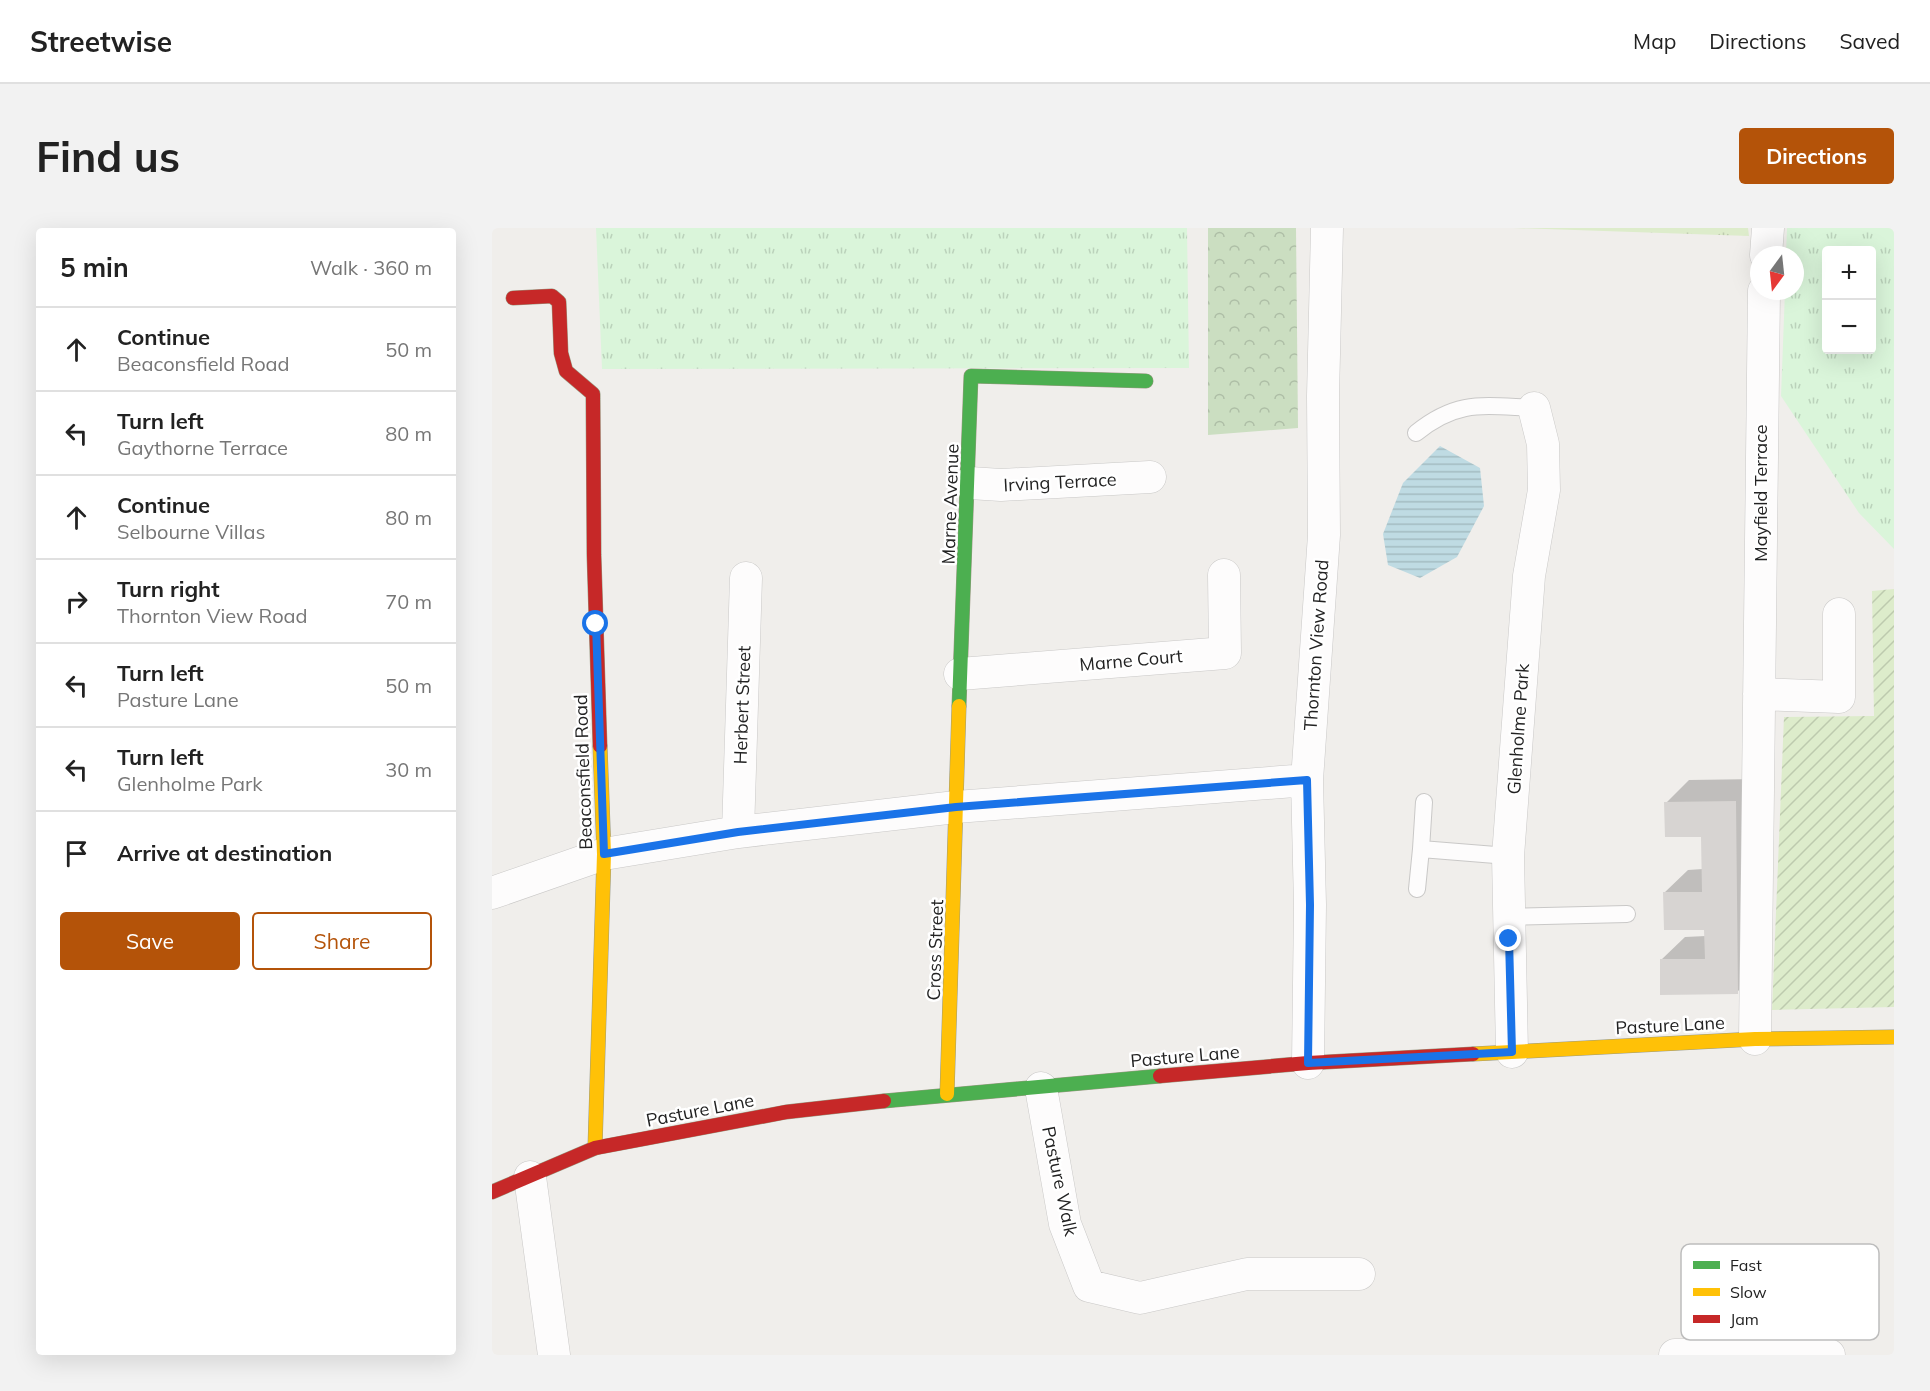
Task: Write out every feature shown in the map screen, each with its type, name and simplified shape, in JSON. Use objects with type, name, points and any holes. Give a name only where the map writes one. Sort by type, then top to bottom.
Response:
[{"type":"street","name":"Thornton View Road","points":[[1308,1063],[1310,905],[1307,780],[1324,535],[1323,396],[1327,228]]},
{"type":"street","points":[[1767,246],[1768,228]]},
{"type":"street","name":"Beaconsfield Road","points":[[513,298],[552,296],[559,302],[561,361],[569,377],[581,382],[593,394],[594,555],[604,854],[596,1148]]},
{"type":"street","name":"Mayfield Terrace","points":[[1755,1039],[1764,300]]},
{"type":"street","name":"Marne Avenue","points":[[956,807],[970,483],[971,376],[1146,381]]},
{"type":"street","name":"Glenholme Park","points":[[1512,1052],[1508,856],[1529,576],[1544,490],[1543,444],[1534,408]]},
{"type":"street","name":"Irving Terrace","points":[[970,483],[1001,485],[1150,477]]},
{"type":"street","name":"Marne Court","points":[[960,674],[1225,653],[1224,575]]},
{"type":"street","name":"Herbert Street","points":[[738,832],[746,578]]},
{"type":"street","points":[[1759,694],[1839,697],[1839,614]]},
{"type":"street","points":[[492,893],[604,854],[738,832],[956,807],[1307,780]]},
{"type":"street","name":"Cross Street","points":[[947,1094],[955,925],[956,807]]},
{"type":"street","name":"Pasture Lane","points":[[492,1192],[596,1148],[786,1112],[947,1094],[1041,1088],[1308,1063],[1755,1039],[1894,1037]]},
{"type":"street","name":"Pasture Walk","points":[[1041,1088],[1065,1224],[1089,1286],[1140,1298],[1247,1274],[1359,1274]]},
{"type":"street","points":[[530,1177],[554,1355]]},
{"type":"street","points":[[1675,1355],[1829,1355]]},
{"type":"lane","points":[[1416,434],[1435,418],[1456,409],[1479,406],[1534,408]]},
{"type":"lane","points":[[1417,889],[1424,802]]},
{"type":"lane","points":[[1421,849],[1508,856]]},
{"type":"lane","points":[[1509,917],[1627,914]]},
{"type":"green space","points":[[596,228],[1187,228],[1189,368],[602,369]]},
{"type":"green space","points":[[1208,228],[1296,228],[1298,428],[1208,435]]},
{"type":"green space","points":[[1513,228],[1748,228],[1749,236]]},
{"type":"green space","points":[[1787,228],[1894,228],[1894,549],[1859,513],[1781,396],[1785,300],[1804,300],[1804,246],[1786,246]]},
{"type":"green space","points":[[1894,589],[1894,1007],[1772,1010],[1784,717],[1874,716],[1872,591]]},
{"type":"water","points":[[1440,446],[1480,468],[1484,506],[1457,557],[1420,578],[1388,565],[1383,534],[1403,483]]},
{"type":"building","points":[[1736,801],[1738,994],[1660,995],[1660,959],[1705,959],[1704,930],[1664,930],[1663,892],[1702,892],[1701,837],[1665,837],[1664,802]]},
{"type":"traffic: fast","points":[[959,706],[971,376],[1146,381]]},
{"type":"traffic: fast","points":[[884,1101],[1160,1076]]},
{"type":"traffic: slow","points":[[947,1094],[959,706]]},
{"type":"traffic: slow","points":[[595,1148],[604,854],[600,746]]},
{"type":"traffic: slow","points":[[1473,1054],[1755,1039],[1894,1037]]},
{"type":"traffic: jam","points":[[513,298],[552,296],[559,302],[561,353],[566,371],[593,394],[594,555],[600,746]]},
{"type":"traffic: jam","points":[[1160,1076],[1308,1063],[1473,1054]]},
{"type":"traffic: jam","points":[[492,1192],[595,1148],[786,1112],[884,1101]]},
{"type":"route","points":[[596,624],[604,854],[738,832],[956,807],[1307,780],[1310,905],[1308,1063],[1512,1052],[1509,939]]}]
